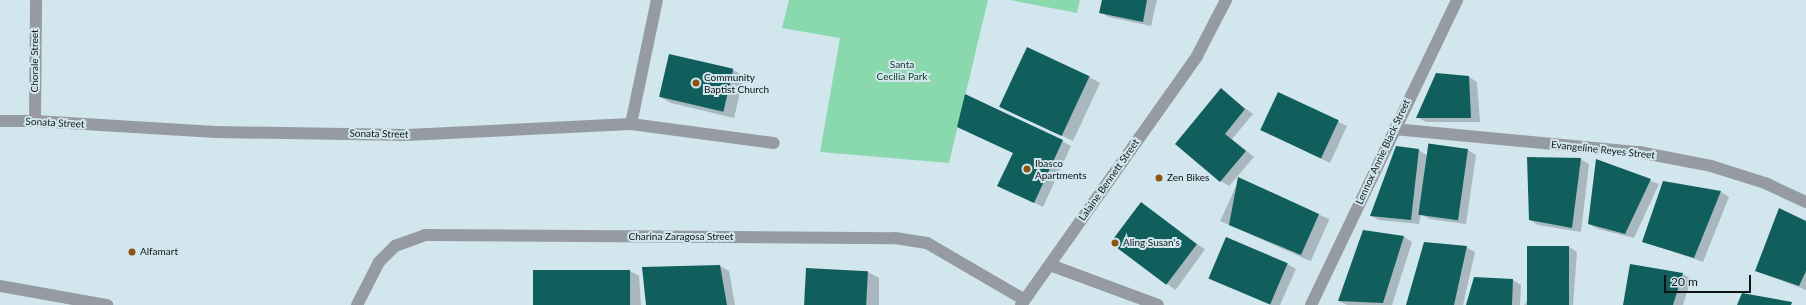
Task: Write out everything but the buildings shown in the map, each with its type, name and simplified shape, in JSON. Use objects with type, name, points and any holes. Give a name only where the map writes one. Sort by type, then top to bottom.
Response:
[{"type":"street","name":"Chorale Street","points":[[35,121],[36,0]]},
{"type":"street","points":[[631,124],[658,0]]},
{"type":"street","name":"Lalaine Bennett Street","points":[[1023,302],[1197,56],[1226,0]]},
{"type":"street","name":"Lennox Annie Black Street","points":[[1311,305],[1457,0]]},
{"type":"street","name":"Sonata Street","points":[[0,122],[35,121],[216,132],[408,135],[631,124],[774,143]]},
{"type":"street","name":"Evangeline Reyes Street","points":[[1394,129],[1639,152],[1711,166],[1765,183],[1806,202]]},
{"type":"street","name":"Charina Zaragosa Street","points":[[357,305],[379,262],[395,246],[425,235],[895,238],[927,243],[1023,302]]},
{"type":"street","points":[[1050,265],[1158,305]]},
{"type":"street","points":[[0,286],[108,305]]},
{"type":"green space","name":"Santa Cecilia Park","points":[[789,0],[988,0],[949,163],[820,152],[840,38],[782,28]]},
{"type":"green space","points":[[1010,0],[1080,0],[1077,13]]},
{"type":"place","name":"Community Baptist Church","points":[[696,83]]},
{"type":"place","name":"Ibasco Apartments","points":[[1027,169]]},
{"type":"place","name":"Zen Bikes","points":[[1159,178]]},
{"type":"place","name":"Aling Susan's","points":[[1115,243]]},
{"type":"place","name":"Alfamart","points":[[132,252]]}]
